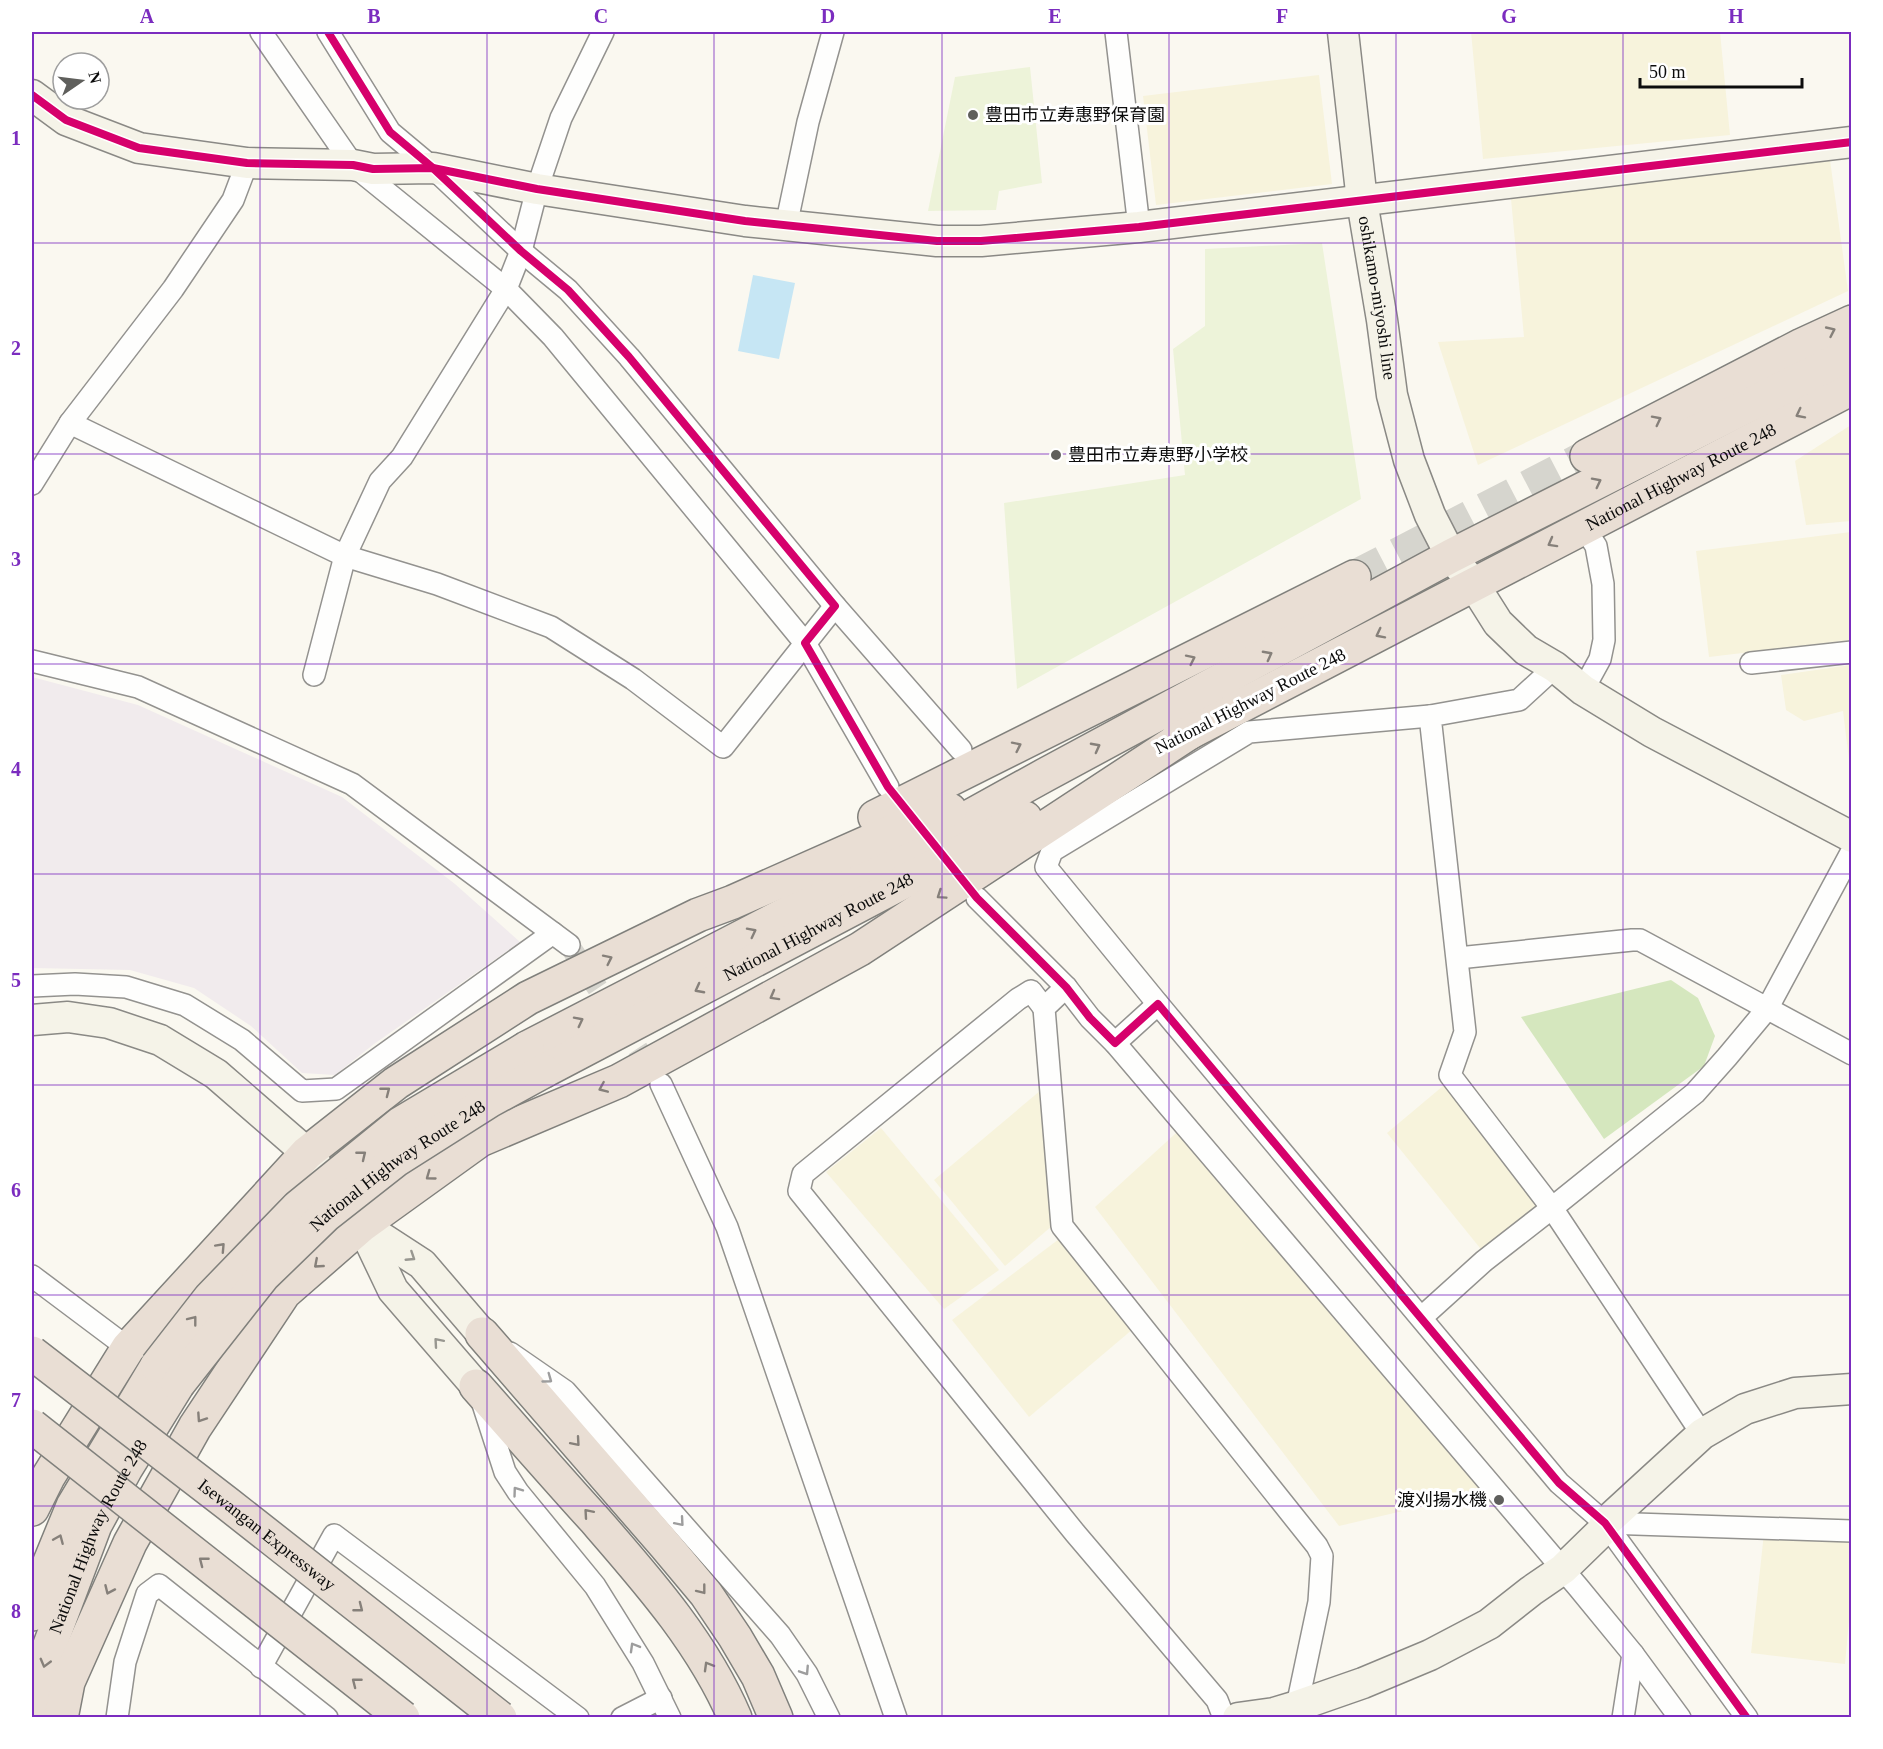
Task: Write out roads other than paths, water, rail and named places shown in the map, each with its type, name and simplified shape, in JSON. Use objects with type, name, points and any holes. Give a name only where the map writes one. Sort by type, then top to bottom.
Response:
[{"type":"highway","points":[[1587,456],[1851,322]]},
{"type":"highway","name":"National Highway Route 248","points":[[32,1718],[45,1658],[95,1525],[126,1468],[168,1375],[210,1298],[298,1207],[400,1124],[535,1059],[904,853],[958,827],[1045,775],[1451,556],[1851,353]]},
{"type":"highway","name":"National Highway Route 248","points":[[958,827],[1013,835],[1196,729],[1245,719],[1474,585],[1583,526],[1851,388]]},
{"type":"highway","points":[[61,1718],[68,1682],[130,1543],[195,1427],[284,1293],[362,1226],[480,1140],[619,1081],[860,949],[958,827],[963,761],[1354,577]]},
{"type":"highway","points":[[32,1509],[48,1477],[128,1348],[307,1153],[396,1083],[528,998],[698,915],[728,890],[958,827]]},
{"type":"highway","points":[[32,1330],[228,1504]]},
{"type":"highway","points":[[482,1334],[706,1594],[758,1676],[776,1718]]},
{"type":"highway","name":"Isewangan Expressway","points":[[32,1353],[500,1718]]},
{"type":"highway","name":"National Highway Route 248","points":[[32,1614],[45,1574],[73,1506],[168,1375]]},
{"type":"highway","points":[[476,1386],[674,1613],[728,1701],[735,1718]]},
{"type":"highway","points":[[32,1426],[403,1718]]},
{"type":"street","points":[[261,32],[363,167],[506,289],[553,337],[805,643],[888,787]]},
{"type":"street","points":[[328,32],[390,132],[568,290],[629,357],[963,761]]},
{"type":"street","points":[[314,675],[345,556],[380,481],[402,457],[506,289],[521,250],[537,189],[561,118],[603,32]]},
{"type":"street","points":[[786,226],[808,122],[833,32]]},
{"type":"street","points":[[1116,32],[1139,227]]},
{"type":"street","name":"oshikamo-miyoshi line","points":[[1343,32],[1362,201],[1392,395],[1409,460],[1430,515],[1451,556],[1474,585],[1498,623],[1526,650],[1555,667],[1583,690],[1652,732],[1851,837]]},
{"type":"street","points":[[32,95],[66,120],[139,147],[247,163],[433,168],[537,189],[786,226],[937,241],[981,241],[1139,227],[1851,142]]},
{"type":"street","points":[[32,484],[70,423],[180,279],[233,200],[247,163]]},
{"type":"street","points":[[70,423],[345,556],[437,584],[551,627],[633,679],[723,747],[835,606]]},
{"type":"street","points":[[1583,526],[1596,546],[1603,584],[1604,640],[1600,659],[1583,690]]},
{"type":"street","points":[[1751,663],[1851,652]]},
{"type":"street","points":[[32,661],[138,687],[352,784],[561,939],[336,1089],[302,1091],[242,1040],[185,1005],[126,987],[75,984],[32,986]]},
{"type":"street","points":[[1555,667],[1519,700],[1430,716],[1245,719],[1052,851],[1046,867],[1559,1483],[1603,1527],[1747,1718]]},
{"type":"street","points":[[1430,716],[1465,1032],[1450,1075],[1552,1208],[1702,1434]]},
{"type":"street","points":[[1422,1317],[1484,1261],[1695,1093],[1767,1009],[1851,851]]},
{"type":"street","points":[[977,898],[1066,987],[1090,1018],[1115,1043],[1566,1567],[1634,1654],[1680,1718]]},
{"type":"street","points":[[1458,958],[1640,940],[1851,1054]]},
{"type":"street","points":[[1044,1008],[1066,987]]},
{"type":"street","points":[[1224,1718],[1217,1700],[1075,1533],[799,1191],[804,1174],[1030,991],[1044,1008],[1062,1226],[1317,1546],[1322,1556],[1319,1602],[1284,1712]]},
{"type":"street","points":[[1115,1043],[1158,1004]]},
{"type":"street","points":[[32,1020],[68,1017],[109,1023],[160,1040],[216,1074],[307,1153],[362,1226],[393,1290],[476,1386],[504,1472],[595,1586],[624,1629],[670,1718]]},
{"type":"street","points":[[661,1084],[727,1227],[896,1718]]},
{"type":"street","points":[[362,1226],[422,1264],[482,1334],[565,1391],[780,1635],[807,1674],[829,1718]]},
{"type":"street","points":[[32,1276],[128,1348]]},
{"type":"street","points":[[1238,1718],[1284,1712],[1363,1683],[1430,1655],[1489,1624],[1566,1567],[1603,1527],[1702,1434],[1745,1409],[1795,1393],[1851,1389]]},
{"type":"street","points":[[1603,1527],[1851,1531]]},
{"type":"street","points":[[261,1667],[334,1535],[578,1718]]},
{"type":"street","points":[[117,1718],[125,1662],[147,1594],[159,1585],[327,1718]]},
{"type":"street","points":[[1623,1718],[1634,1654]]},
{"type":"street","points":[[622,1718],[661,1698]]},
{"type":"water","points":[[753,275],[795,283],[779,359],[738,351]]},
{"type":"tunnel","points":[[1354,577],[1587,456]]},
{"type":"tunnel","points":[[569,945],[655,1075]]},
{"type":"place","name":"豊田市立寿惠野保育園","points":[[973,115]]},
{"type":"place","name":"豊田市立寿恵野小学校","points":[[1056,455]]},
{"type":"place","name":"渡刈揚水機","points":[[1499,1500]]}]
